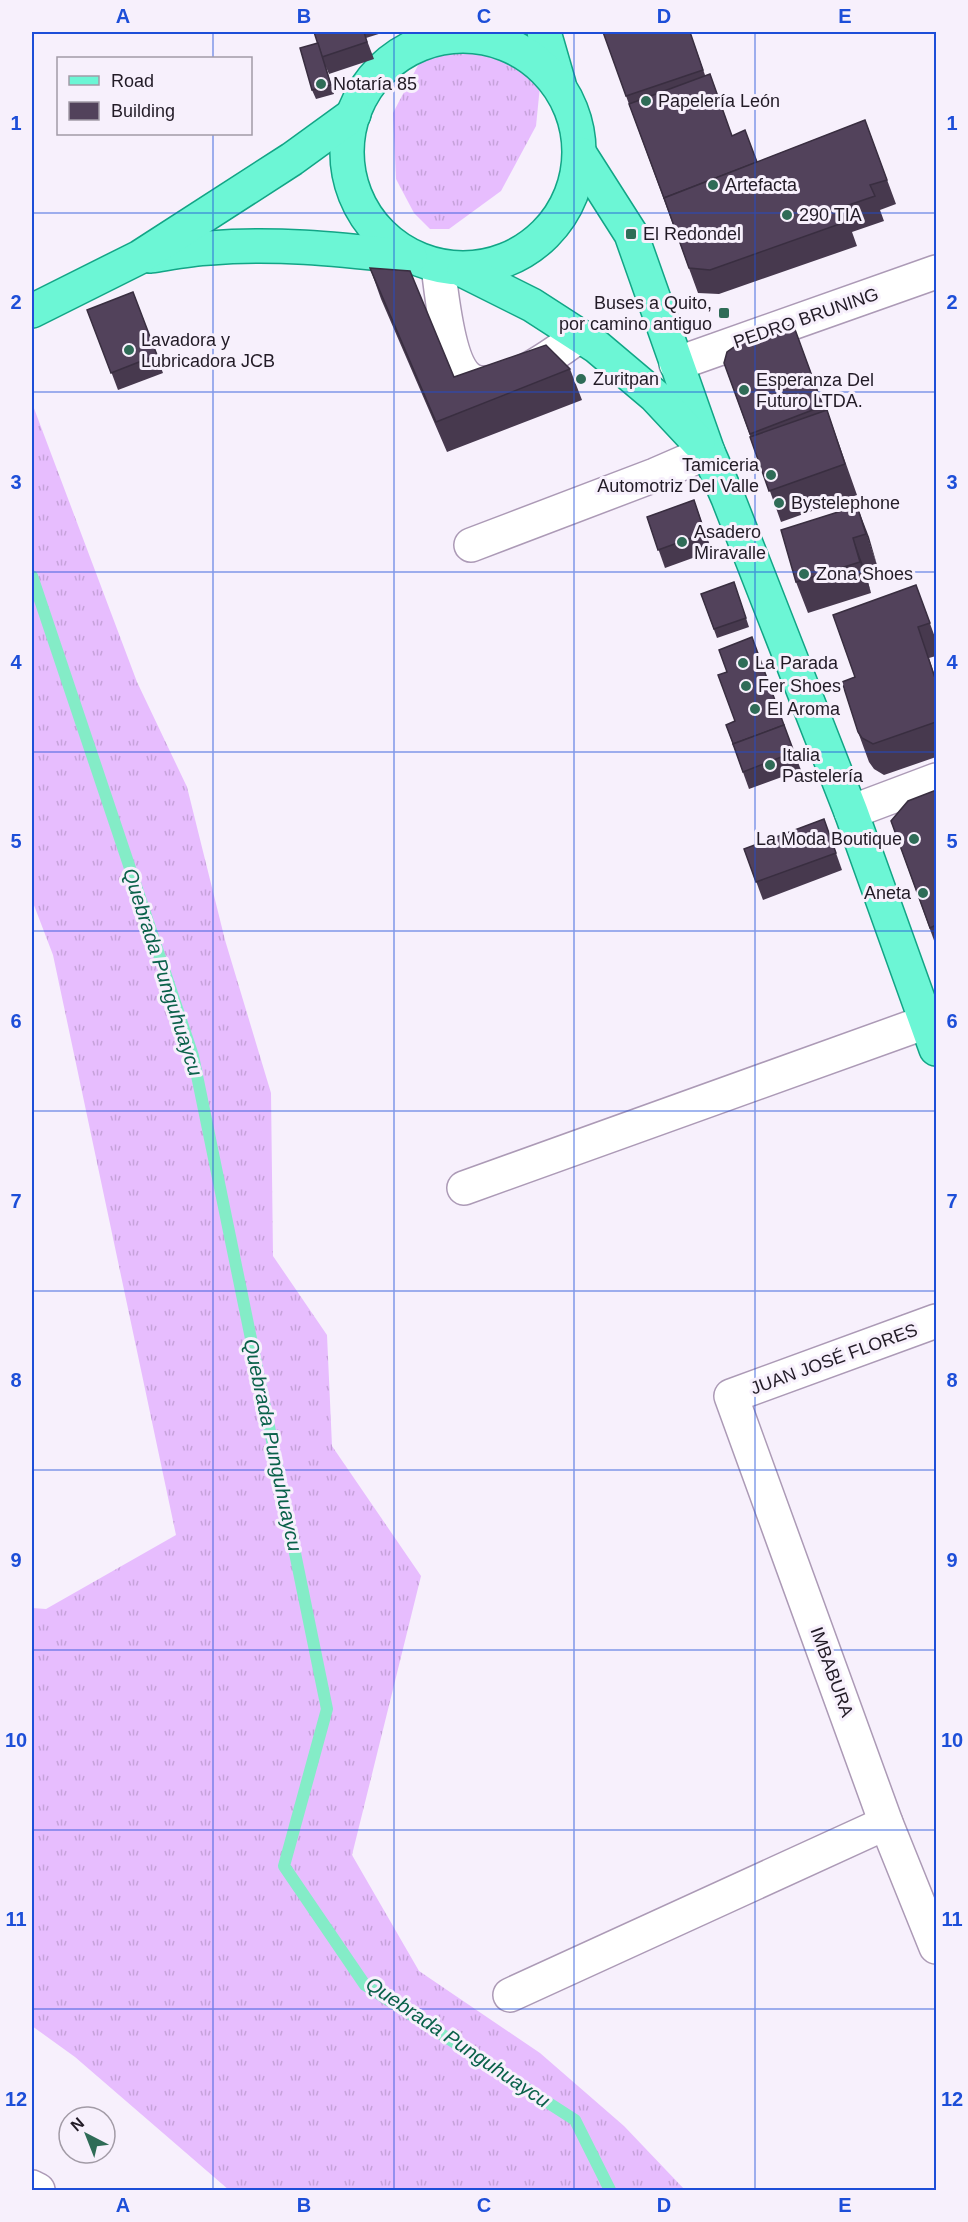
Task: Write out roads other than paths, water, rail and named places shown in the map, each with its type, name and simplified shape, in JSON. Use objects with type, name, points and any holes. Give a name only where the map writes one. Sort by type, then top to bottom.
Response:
[{"type":"main road","points":[[140,257],[211,248],[279,247],[346,250],[438,265],[508,260],[546,235],[571,198],[580,154],[575,118],[559,86],[544,32]]},
{"type":"main road","points":[[559,86],[536,61],[515,48],[493,39],[470,36],[426,37],[394,59],[370,84],[354,114],[348,152],[349,171],[356,199],[370,224],[391,244],[532,305],[597,347],[655,396],[708,452]]},
{"type":"main road","points":[[32,311],[140,257],[292,159],[354,114]]},
{"type":"main road","points":[[580,154],[631,234],[675,364],[851,812],[931,1035]]},
{"type":"street","points":[[438,265],[448,336],[461,369],[471,380],[483,383],[518,375],[580,336]]},
{"type":"street","name":"PEDRO BRUNING","points":[[675,364],[936,272]]},
{"type":"street","points":[[471,545],[655,475],[708,452]]},
{"type":"street","points":[[851,812],[936,780]]},
{"type":"street","points":[[464,1188],[931,1035]]},
{"type":"street","name":"JUAN JOSÉ FLORES","points":[[731,1396],[936,1321]]},
{"type":"street","name":"IMBABURA","points":[[731,1396],[886,1823],[936,1947]]},
{"type":"street","points":[[510,1995],[886,1823]]},
{"type":"street","points":[[32,2187],[38,2190]]},
{"type":"waterway","name":"Quebrada Punguhuaycu","points":[[32,576],[193,1056],[327,1709],[284,1866],[365,1985],[575,2120],[610,2190]]},
{"type":"place","name":"Notaría 85","points":[[321,84]]},
{"type":"place","name":"Papelería León","points":[[646,101]]},
{"type":"place","name":"Artefacta","points":[[713,185]]},
{"type":"place","name":"290 TIA","points":[[787,215]]},
{"type":"place","name":"El Redondel","points":[[631,234]]},
{"type":"place","name":"Buses a Quito, por camino antiguo","points":[[724,313]]},
{"type":"place","name":"Lavadora y Lubricadora JCB","points":[[129,350]]},
{"type":"place","name":"Zuritpan","points":[[581,379]]},
{"type":"place","name":"Esperanza Del Futuro LTDA.","points":[[744,390]]},
{"type":"place","name":"Tamiceria Automotriz Del Valle","points":[[771,475]]},
{"type":"place","name":"Bystelephone","points":[[779,503]]},
{"type":"place","name":"Asadero Miravalle","points":[[682,542]]},
{"type":"place","name":"Zona Shoes","points":[[804,574]]},
{"type":"place","name":"La Parada","points":[[743,663]]},
{"type":"place","name":"Fer Shoes","points":[[746,686]]},
{"type":"place","name":"El Aroma","points":[[755,709]]},
{"type":"place","name":"Italia Pastelería","points":[[770,765]]},
{"type":"place","name":"La Moda Boutique","points":[[914,839]]},
{"type":"place","name":"Aneta","points":[[923,893]]}]
